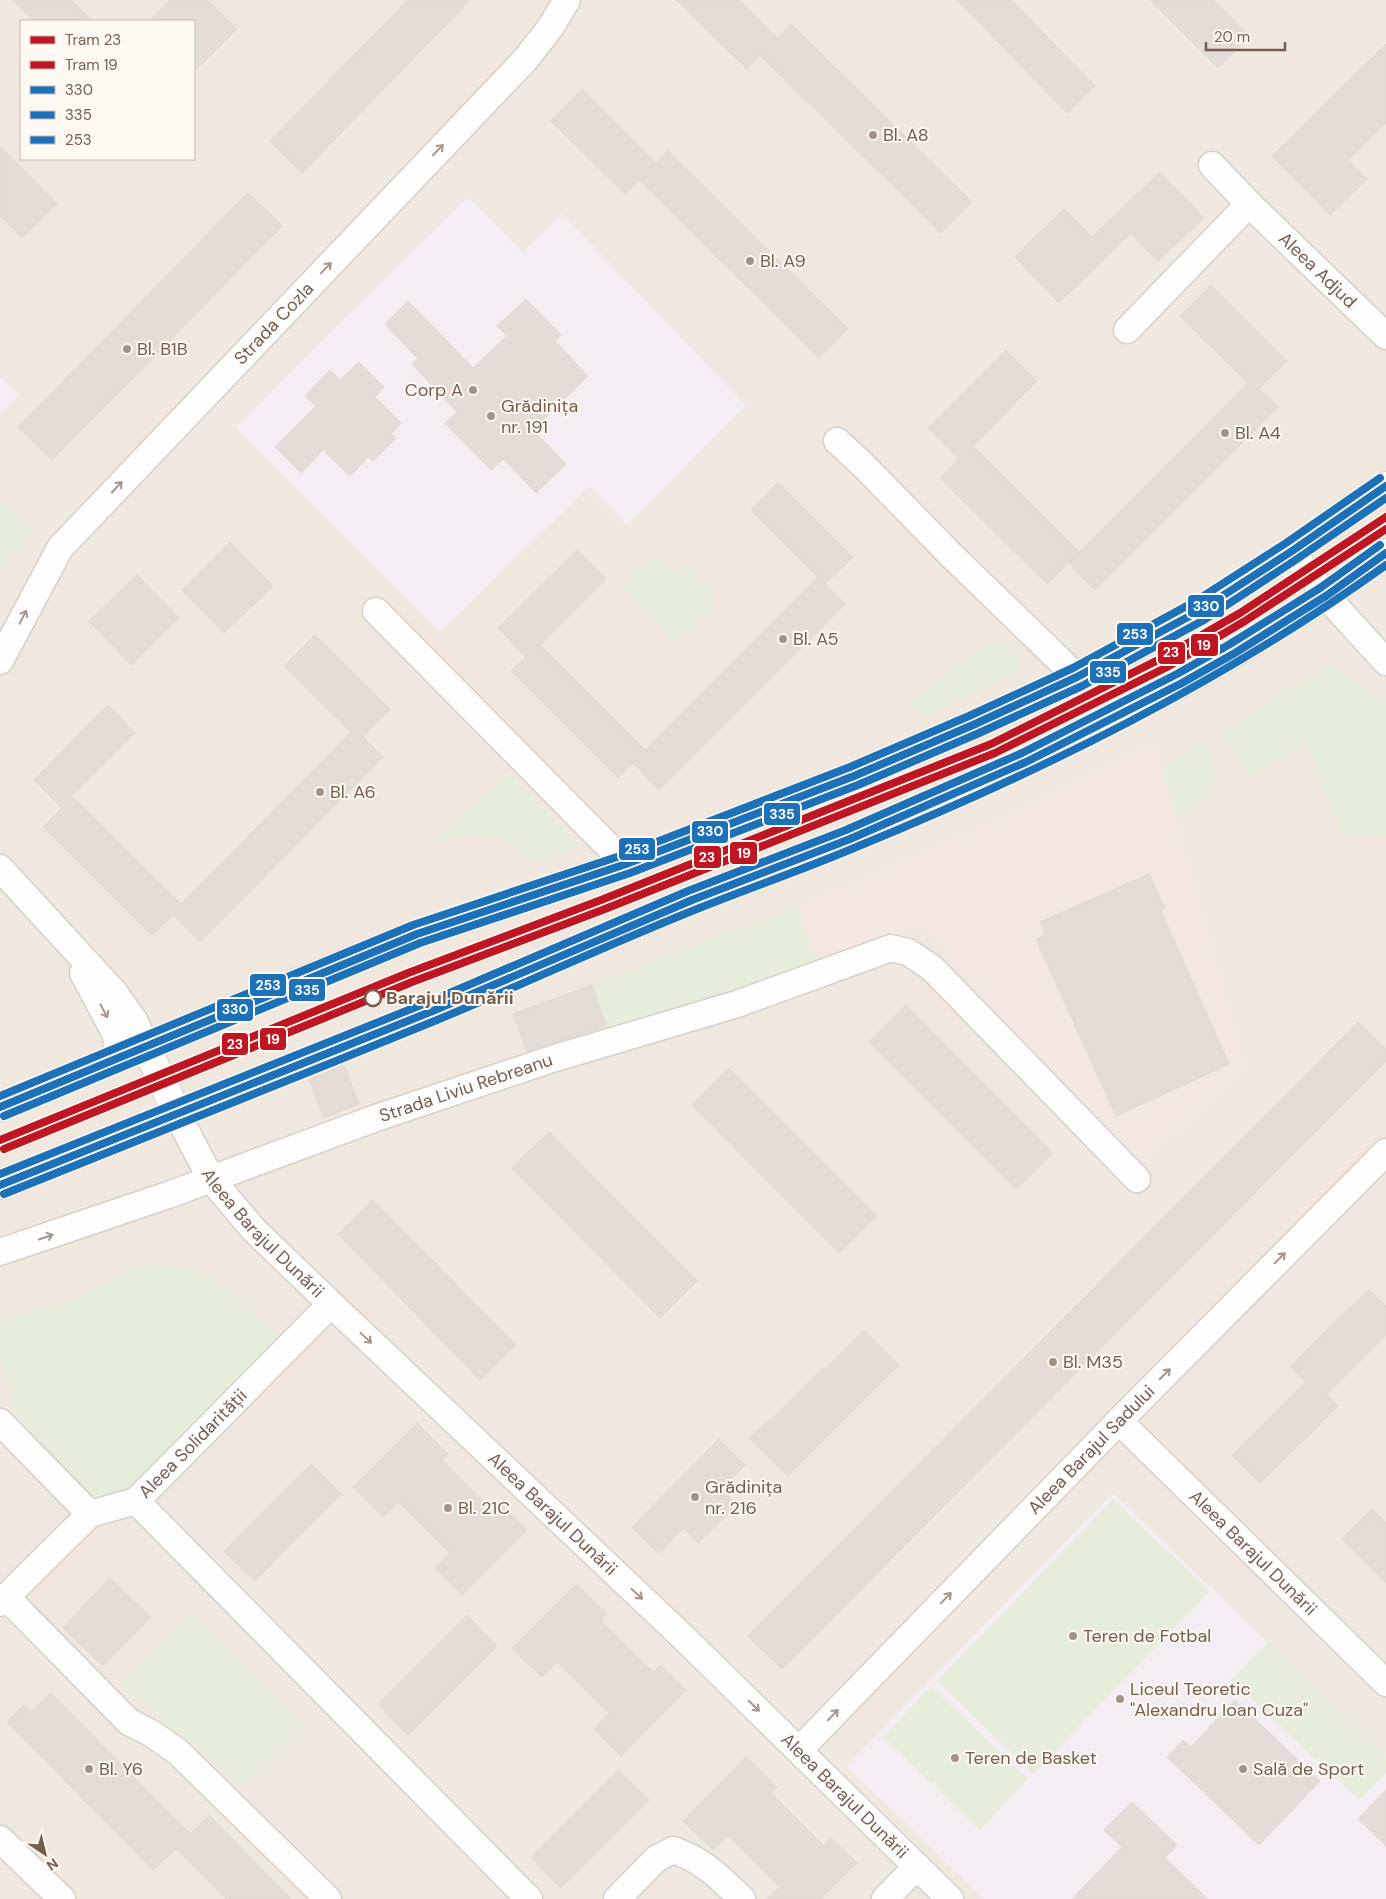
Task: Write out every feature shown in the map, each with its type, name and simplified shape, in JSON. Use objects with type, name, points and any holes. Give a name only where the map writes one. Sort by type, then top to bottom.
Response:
[{"type":"street","name":"Strada Cozla","points":[[0,660],[60,548],[525,60],[550,28],[566,0]]},
{"type":"street","name":"Aleea Adjud","points":[[1212,164],[1250,204],[1386,336]]},
{"type":"street","points":[[1127,330],[1250,204]]},
{"type":"street","points":[[838,441],[952,556],[1077,677]]},
{"type":"street","points":[[0,1107],[417,934],[626,864],[854,776],[972,726],[1077,677],[1135,647],[1199,610],[1292,552],[1386,486]]},
{"type":"street","points":[[1292,552],[1326,596],[1386,662]]},
{"type":"street","points":[[0,1185],[435,1010],[700,897],[850,839],[1026,762],[1182,683],[1236,653],[1326,596],[1386,553]]},
{"type":"street","points":[[376,610],[626,864]]},
{"type":"street","points":[[0,868],[114,992],[134,1020],[177,1114]]},
{"type":"street","name":"Strada Liviu Rebreanu","points":[[0,1252],[211,1179],[376,1118],[552,1059],[738,1004],[891,948],[908,952],[932,968],[1137,1179]]},
{"type":"street","points":[[76,951],[83,972],[116,1035],[118,1058]]},
{"type":"street","name":"Aleea Barajul Dunării","points":[[177,1114],[211,1179],[254,1230],[685,1639],[950,1899]]},
{"type":"street","name":"Aleea Barajul Sadului","points":[[799,1750],[1119,1421],[1386,1152]]},
{"type":"street","name":"Aleea Solidarității","points":[[3,1600],[90,1514],[136,1501],[331,1304]]},
{"type":"street","name":"Aleea Barajul Dunării","points":[[1119,1421],[1386,1684]]},
{"type":"street","points":[[0,1422],[90,1514]]},
{"type":"street","points":[[136,1501],[529,1899]]},
{"type":"street","points":[[3,1600],[129,1722],[151,1733],[178,1752],[328,1899]]},
{"type":"street","points":[[0,1839],[62,1899]]},
{"type":"street","points":[[617,1899],[656,1859],[672,1850],[688,1856],[709,1868],[742,1899]]},
{"type":"street","points":[[885,1899],[916,1866]]},
{"type":"shaded area","points":[[0,0],[1386,0],[1386,1899],[0,1899]]},
{"type":"shaded area","name":"Grădinița nr. 191","points":[[468,197],[523,252],[562,214],[746,405],[627,525],[589,487],[440,632],[235,427]]},
{"type":"shaded area","points":[[0,377],[19,395],[0,414]]},
{"type":"shaded area","points":[[1156,742],[1175,817],[1246,1068],[1140,1165],[991,1015],[988,1003],[980,990],[959,970],[940,937],[930,929],[917,925],[820,965],[797,907],[1024,808]]},
{"type":"shaded area","name":"Liceul Teoretic \"Alexandru Ioan Cuza\"","points":[[1113,1493],[1386,1757],[1386,1899],[984,1899],[846,1766]]},
{"type":"green space","points":[[0,499],[36,533],[0,568]]},
{"type":"green space","points":[[655,554],[675,572],[686,565],[711,592],[716,603],[676,643],[621,586]]},
{"type":"green space","points":[[996,642],[1011,651],[1024,667],[921,718],[910,703],[985,644]]},
{"type":"green space","points":[[1332,664],[1386,703],[1386,836],[1341,833],[1307,742],[1249,776],[1222,731]]},
{"type":"green space","points":[[1199,746],[1205,747],[1209,755],[1214,770],[1214,784],[1211,791],[1200,804],[1175,817],[1163,768]]},
{"type":"green space","points":[[509,772],[582,845],[537,862],[514,846],[489,836],[466,835],[435,842]]},
{"type":"green space","points":[[797,907],[820,965],[611,1039],[592,985]]},
{"type":"green space","points":[[158,1264],[190,1270],[215,1278],[281,1338],[134,1490],[94,1506],[9,1421],[14,1416],[13,1396],[0,1357],[0,1320],[66,1302],[130,1271]]},
{"type":"green space","name":"Teren de Fotbal","points":[[1113,1499],[1210,1591],[1033,1774],[937,1681]]},
{"type":"green space","points":[[191,1610],[304,1724],[241,1787],[183,1734],[165,1723],[119,1684]]},
{"type":"green space","points":[[1268,1642],[1386,1757],[1386,1773],[1359,1800],[1231,1680]]},
{"type":"green space","name":"Teren de Basket","points":[[931,1686],[1028,1779],[980,1830],[883,1737]]},
{"type":"building","points":[[13,0],[71,0],[91,20],[33,20]]},
{"type":"building","points":[[170,0],[208,0],[237,29],[195,71],[195,20],[150,20]]},
{"type":"building","points":[[408,0],[470,0],[302,173],[270,141]]},
{"type":"building","name":"Bl. A8","points":[[676,0],[739,0],[778,38],[791,24],[972,202],[941,233],[760,55],[747,69]]},
{"type":"building","points":[[957,0],[1011,0],[1095,86],[1067,113]]},
{"type":"building","points":[[1150,0],[1213,0],[1250,36],[1218,68]]},
{"type":"building","points":[[1386,44],[1386,123],[1348,160],[1367,179],[1330,215],[1272,156]]},
{"type":"building","name":"Bl. A9","points":[[582,89],[656,163],[668,151],[848,329],[819,358],[639,180],[625,194],[551,121]]},
{"type":"building","points":[[0,146],[57,204],[22,238],[0,216]]},
{"type":"building","points":[[1160,172],[1204,218],[1158,261],[1131,233],[1059,303],[1015,257],[1064,209],[1092,237]]},
{"type":"building","name":"Bl. B1B","points":[[248,193],[282,226],[52,460],[18,427]]},
{"type":"building","points":[[1211,285],[1287,361],[1259,389],[1278,407],[1095,590],[1069,563],[1248,383],[1180,316]]},
{"type":"building","name":"Corp A","points":[[526,299],[561,335],[555,341],[588,376],[533,430],[566,464],[536,493],[503,459],[491,470],[445,423],[457,412],[412,364],[418,359],[385,324],[408,301],[473,368],[507,336],[497,326]]},
{"type":"building","points":[[1006,350],[1037,381],[973,446],[1079,552],[1047,584],[940,478],[959,459],[928,428]]},
{"type":"building","points":[[359,362],[384,387],[375,397],[401,423],[391,434],[396,438],[373,461],[368,457],[350,476],[323,450],[301,473],[275,447],[316,406],[305,396],[330,370],[340,380]]},
{"type":"building","points":[[778,482],[853,557],[825,584],[751,510]]},
{"type":"building","points":[[230,542],[273,586],[224,633],[182,590]]},
{"type":"building","name":"Bl. A5","points":[[577,550],[606,579],[540,645],[645,750],[818,577],[845,604],[659,790],[633,763],[618,778],[511,671],[526,657],[498,628]]},
{"type":"building","points":[[137,575],[179,618],[131,665],[89,621]]},
{"type":"building","name":"Bl. A6","points":[[315,635],[390,709],[363,737],[383,757],[200,942],[173,915],[152,936],[43,827],[73,797],[181,904],[351,732],[284,666]]},
{"type":"building","points":[[108,705],[135,733],[61,807],[34,780]]},
{"type":"building","points":[[1149,874],[1165,909],[1161,911],[1229,1064],[1116,1116],[1036,939],[1046,934],[1040,922]]},
{"type":"building","points":[[592,985],[606,1026],[527,1051],[513,1014]]},
{"type":"building","points":[[906,1005],[1053,1153],[1016,1189],[869,1042]]},
{"type":"building","name":"Bl. M35","points":[[1358,1022],[1386,1049],[1386,1061],[782,1669],[748,1636]]},
{"type":"building","points":[[344,1065],[359,1104],[324,1118],[309,1079]]},
{"type":"building","points":[[729,1068],[877,1216],[839,1253],[692,1105]]},
{"type":"building","points":[[549,1132],[697,1281],[660,1318],[512,1168]]},
{"type":"building","points":[[373,1200],[516,1345],[480,1380],[338,1234]]},
{"type":"building","points":[[1369,1289],[1386,1306],[1386,1335],[1327,1394],[1338,1406],[1260,1483],[1232,1455],[1306,1382],[1290,1367]]},
{"type":"building","points":[[864,1330],[899,1365],[788,1476],[749,1438],[771,1420]]},
{"type":"building","name":"Bl. 21C","points":[[417,1423],[448,1454],[442,1460],[494,1512],[502,1505],[527,1530],[462,1595],[435,1568],[450,1553],[399,1502],[383,1517],[353,1487]]},
{"type":"building","name":"Grădinița nr. 216","points":[[719,1439],[745,1465],[721,1489],[737,1505],[698,1543],[683,1528],[659,1554],[632,1527]]},
{"type":"building","points":[[311,1464],[341,1494],[255,1581],[224,1551]]},
{"type":"building","points":[[1372,1509],[1386,1523],[1386,1583],[1342,1539]]},
{"type":"building","points":[[110,1578],[151,1617],[103,1666],[63,1628]]},
{"type":"building","points":[[576,1584],[607,1614],[601,1621],[653,1672],[661,1665],[686,1690],[621,1756],[594,1729],[609,1713],[557,1662],[542,1677],[512,1648]]},
{"type":"building","points":[[467,1615],[497,1646],[408,1735],[378,1704]]},
{"type":"building","name":"Bl. Y6","points":[[51,1693],[190,1834],[209,1815],[291,1899],[226,1899],[176,1848],[153,1870],[7,1722],[24,1705],[31,1712]]},
{"type":"building","name":"Sală de Sport","points":[[1235,1700],[1320,1781],[1259,1845],[1167,1757],[1183,1740],[1191,1747]]},
{"type":"building","points":[[746,1757],[777,1787],[771,1793],[824,1846],[831,1838],[857,1863],[821,1899],[767,1899],[780,1887],[728,1835],[713,1850],[683,1821]]},
{"type":"building","points":[[618,1770],[649,1800],[561,1888],[531,1857]]},
{"type":"building","points":[[1386,1790],[1386,1846],[1358,1819]]},
{"type":"building","points":[[1132,1802],[1177,1845],[1165,1858],[1208,1899],[1072,1899],[1122,1847],[1104,1830]]},
{"type":"tram line","name":"23","points":[[0,1140],[408,973],[601,900],[991,744],[1162,658],[1240,613],[1386,517]]},
{"type":"tram line","name":"19","points":[[4,1149],[412,982],[605,909],[995,753],[1167,667],[1245,621],[1386,529]]},
{"type":"transit line","name":"253","points":[[0,1096],[413,925],[623,855],[850,767],[969,716],[1073,668],[1194,602],[1286,543],[1380,478]]},
{"type":"transit line","name":"330","points":[[0,1107],[417,934],[626,864],[854,776],[973,725],[1077,677],[1199,611],[1292,551],[1386,486]]},
{"type":"transit line","name":"335","points":[[4,1116],[420,943],[630,873],[858,785],[977,734],[1082,686],[1204,620],[1386,498]]},
{"type":"transit line","name":"253","points":[[0,1174],[431,1001],[688,891],[846,830],[1022,753],[1177,674],[1230,644],[1320,588],[1380,545]]},
{"type":"transit line","name":"330","points":[[0,1185],[435,1010],[692,900],[850,839],[1026,762],[1182,683],[1235,653],[1326,596],[1386,553]]},
{"type":"transit line","name":"335","points":[[4,1194],[437,1020],[664,922],[834,856],[993,788],[1061,756],[1195,686],[1324,608],[1386,565]]},
{"type":"place","name":"Bl. A8","points":[[873,135]]},
{"type":"place","name":"Bl. A9","points":[[750,261]]},
{"type":"place","name":"Bl. B1B","points":[[127,349]]},
{"type":"place","name":"Corp A","points":[[473,390]]},
{"type":"place","name":"Grădinița nr. 191","points":[[491,416]]},
{"type":"place","name":"Bl. A4","points":[[1225,433]]},
{"type":"place","name":"Bl. A5","points":[[783,639]]},
{"type":"place","name":"Bl. A6","points":[[320,792]]},
{"type":"place","name":"Barajul Dunării","points":[[373,998]]},
{"type":"place","name":"Bl. M35","points":[[1053,1362]]},
{"type":"place","name":"Grădinița nr. 216","points":[[695,1497]]},
{"type":"place","name":"Bl. 21C","points":[[448,1508]]},
{"type":"place","name":"Teren de Fotbal","points":[[1073,1636]]},
{"type":"place","name":"Liceul Teoretic \"Alexandru Ioan Cuza\"","points":[[1120,1699]]},
{"type":"place","name":"Teren de Basket","points":[[955,1758]]},
{"type":"place","name":"Bl. Y6","points":[[89,1769]]},
{"type":"place","name":"Sală de Sport","points":[[1243,1769]]}]
